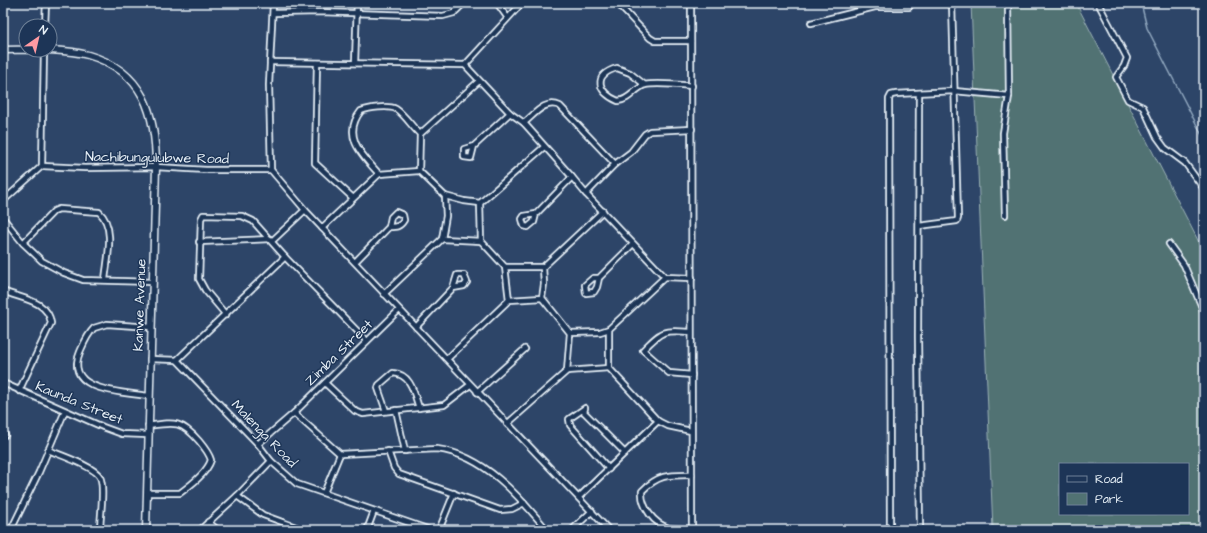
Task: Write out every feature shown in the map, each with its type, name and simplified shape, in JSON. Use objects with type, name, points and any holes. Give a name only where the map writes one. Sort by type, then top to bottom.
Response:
[{"type":"main road","points":[[3,50],[18,50]]},
{"type":"main road","name":"Kanwe Avenue","points":[[58,51],[87,54],[114,65],[136,85],[145,102],[154,128],[156,167],[146,530]]},
{"type":"street","points":[[45,18],[46,3]]},
{"type":"street","points":[[274,3],[270,62],[269,109],[271,170],[305,210],[609,530]]},
{"type":"street","points":[[355,63],[356,13],[358,3]]},
{"type":"street","points":[[274,13],[356,13],[394,16],[443,16],[454,13],[464,3]]},
{"type":"street","points":[[497,3],[507,17]]},
{"type":"street","points":[[465,65],[507,17],[522,3]]},
{"type":"street","points":[[617,3],[650,38],[655,41],[691,41]]},
{"type":"street","points":[[691,3],[692,278],[690,332],[692,375],[691,431],[692,476],[692,529],[675,529],[660,524],[646,510],[642,503],[642,491],[660,477],[670,475],[692,476]]},
{"type":"street","points":[[811,23],[875,8],[909,7],[912,3]]},
{"type":"street","points":[[919,226],[958,219],[952,3]]},
{"type":"street","points":[[1005,215],[1004,133],[1009,96],[1008,3]]},
{"type":"street","points":[[1098,3],[1127,58],[1124,66],[1116,77],[1125,96],[1128,100],[1143,106],[1157,137],[1165,148],[1185,163],[1204,189]]},
{"type":"street","points":[[3,201],[42,166],[44,58]]},
{"type":"street","points":[[270,62],[465,65],[510,113],[524,124],[572,176],[586,194],[665,277],[692,278]]},
{"type":"street","points":[[317,63],[315,163],[353,198]]},
{"type":"street","points":[[645,85],[630,73],[617,68],[606,73],[600,81],[600,86],[604,93],[618,101],[628,98],[635,91],[645,85],[692,86]]},
{"type":"street","points":[[479,81],[420,134],[419,171],[445,196],[480,203],[544,147]]},
{"type":"street","points":[[890,530],[889,99],[891,95],[896,94],[954,91],[1009,96]]},
{"type":"street","points":[[919,93],[920,530]]},
{"type":"street","points":[[524,124],[544,106],[556,104],[560,106],[615,164]]},
{"type":"street","points":[[379,174],[357,149],[354,143],[355,122],[361,111],[390,108],[395,109],[420,134]]},
{"type":"street","points":[[474,146],[510,113]]},
{"type":"street","points":[[586,194],[615,164],[631,152],[645,134],[650,131],[692,129]]},
{"type":"street","name":"Nachibungulubwe Road","points":[[42,166],[85,168],[156,167],[206,170],[271,170]]},
{"type":"street","points":[[322,228],[379,174],[419,171]]},
{"type":"street","points":[[536,214],[572,176]]},
{"type":"street","points":[[384,294],[442,239],[446,216],[445,196]]},
{"type":"street","points":[[480,203],[481,241],[505,267],[509,300]]},
{"type":"street","points":[[23,243],[54,211],[59,209],[99,212],[107,220],[109,232],[106,280]]},
{"type":"street","points":[[199,242],[271,240],[305,210]]},
{"type":"street","points":[[505,267],[543,267],[602,211]]},
{"type":"street","points":[[226,315],[205,290],[199,279],[200,219],[203,215],[248,217],[367,341]]},
{"type":"street","points":[[3,218],[23,243],[42,261],[64,273],[83,280],[153,282]]},
{"type":"street","points":[[355,262],[389,227]]},
{"type":"street","points":[[442,239],[481,241]]},
{"type":"street","points":[[599,278],[633,244]]},
{"type":"street","points":[[1169,244],[1184,265],[1204,312]]},
{"type":"street","points":[[150,359],[177,360],[226,315],[285,257]]},
{"type":"street","points":[[543,267],[544,284],[542,298],[570,333],[567,371]]},
{"type":"street","points":[[570,333],[600,332],[609,329],[665,277]]},
{"type":"street","points":[[416,326],[452,288]]},
{"type":"street","points":[[3,291],[45,308],[50,317],[51,323],[19,391]]},
{"type":"street","points":[[447,359],[509,300],[542,298]]},
{"type":"street","name":"Zimba Street","points":[[258,444],[294,413],[399,310]]},
{"type":"street","points":[[149,396],[101,388],[88,383],[82,379],[77,372],[76,366],[85,341],[94,328],[107,324],[151,327]]},
{"type":"street","points":[[609,329],[609,368],[658,421],[668,426],[691,431]]},
{"type":"street","points":[[690,332],[668,330],[663,332],[643,350],[669,373],[692,375]]},
{"type":"street","points":[[477,392],[525,348]]},
{"type":"street","name":"Malenga Road","points":[[177,360],[258,444],[271,461],[297,484],[430,530]]},
{"type":"street","points":[[507,424],[567,371],[609,368]]},
{"type":"street","points":[[386,411],[378,388],[386,377],[393,373],[401,374],[409,381],[419,408]]},
{"type":"street","name":"Kaunda Street","points":[[3,383],[64,411],[122,434],[148,435]]},
{"type":"street","points":[[324,383],[359,413],[363,414],[444,405],[470,384]]},
{"type":"street","points":[[609,469],[570,425],[570,419],[584,408],[584,412],[625,454]]},
{"type":"street","points":[[396,410],[405,451]]},
{"type":"street","points":[[11,530],[48,450],[64,411]]},
{"type":"street","points":[[294,413],[340,454],[442,449],[486,468],[524,502],[547,530]]},
{"type":"street","points":[[579,497],[658,421]]},
{"type":"street","points":[[147,493],[180,493],[197,478],[210,464],[211,460],[202,445],[185,426],[168,423],[148,426]]},
{"type":"street","points":[[48,450],[90,468],[101,478],[100,530]]},
{"type":"street","points":[[388,451],[394,468],[400,474],[500,510],[512,509],[524,502]]},
{"type":"street","points":[[324,493],[340,454]]},
{"type":"street","points":[[200,530],[237,496],[271,461]]},
{"type":"street","points":[[438,530],[454,493]]},
{"type":"street","points":[[237,496],[263,515],[304,530]]},
{"type":"street","points":[[367,530],[374,511]]},
{"type":"street","points":[[572,530],[592,511]]},
{"type":"street","points":[[208,522],[218,530]]},
{"type":"green space","points":[[971,3],[1076,3],[1204,252],[1204,530],[993,530]]},
{"type":"waterway","points":[[1141,3],[1147,28],[1204,139]]}]
